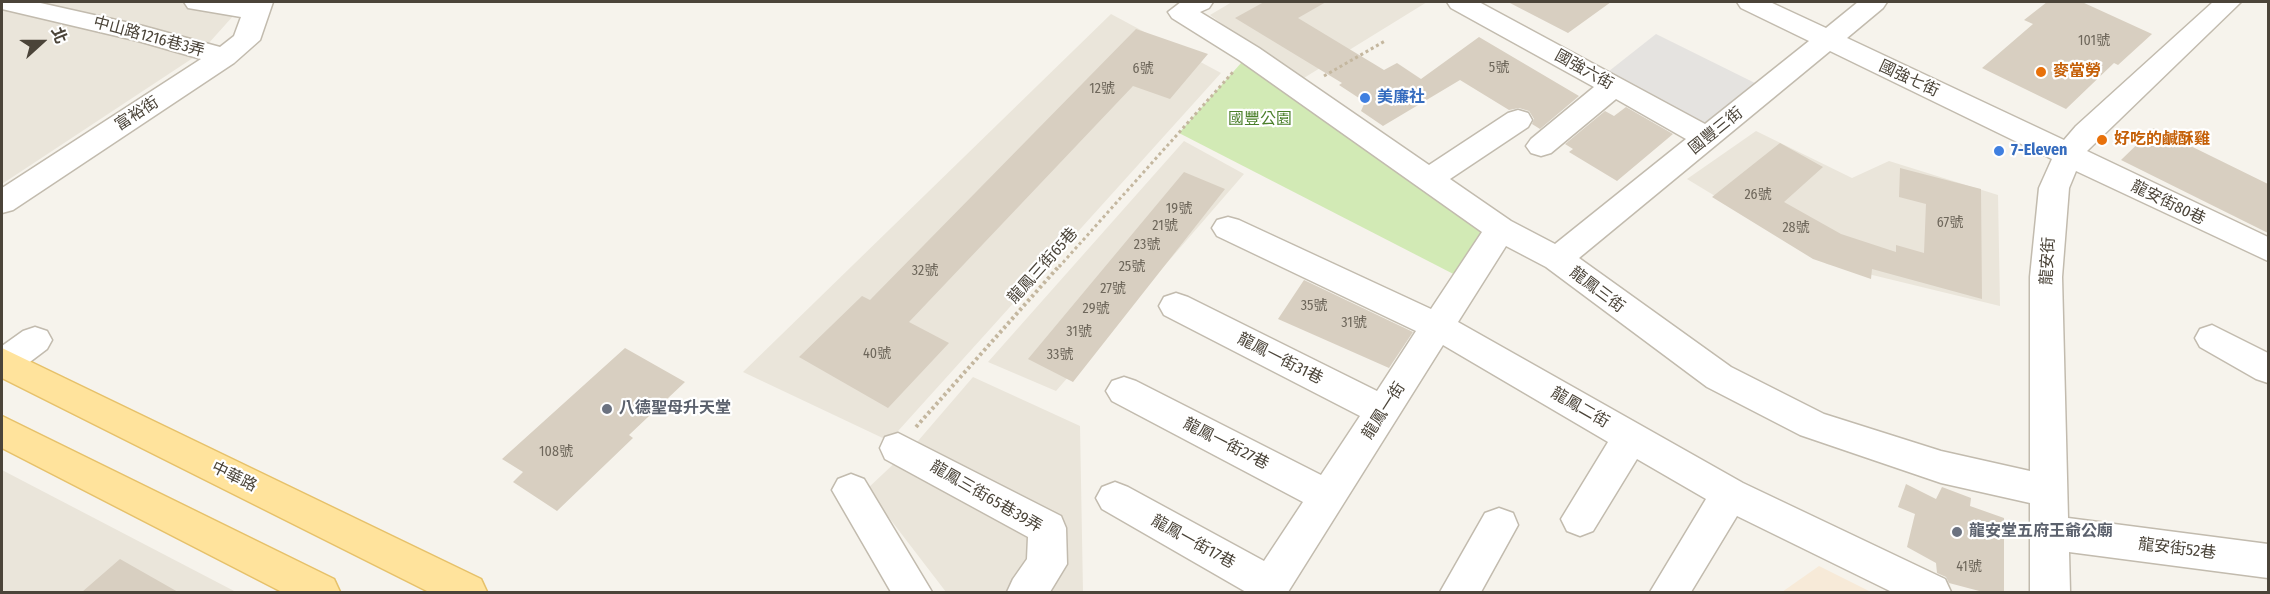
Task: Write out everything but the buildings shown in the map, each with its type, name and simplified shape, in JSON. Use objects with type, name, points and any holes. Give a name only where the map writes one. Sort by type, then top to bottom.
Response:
[{"type":"main road","name":"中華路","points":[[2,363],[467,592]]},
{"type":"main road","points":[[2,431],[320,592]]},
{"type":"street","name":"中山路1216巷3弄","points":[[3,2],[143,34],[224,57]]},
{"type":"street","points":[[197,2],[265,5]]},
{"type":"street","name":"國強六街","points":[[1460,2],[1707,138]]},
{"type":"street","name":"國強七街","points":[[1750,2],[2068,155]]},
{"type":"street","name":"國豐三街","points":[[1557,259],[1874,2]]},
{"type":"street","name":"龍安街","points":[[2050,592],[2046,277],[2054,188],[2068,155],[2086,133],[2228,2]]},
{"type":"street","name":"富裕街","points":[[2,202],[224,57],[246,40],[265,5]]},
{"type":"street","name":"龍鳳三街","points":[[1191,7],[1249,54],[1500,229],[1557,259],[1719,377],[1813,425],[1941,467],[2049,491]]},
{"type":"street","points":[[1541,146],[1614,87]]},
{"type":"street","points":[[1429,179],[1518,120]]},
{"type":"street","name":"龍安街80巷","points":[[2068,155],[2268,250]]},
{"type":"street","name":"龍鳳二街","points":[[1228,228],[1439,327],[1730,494],[1931,592]]},
{"type":"street","name":"龍鳳一街","points":[[1268,589],[1439,327],[1500,229]]},
{"type":"street","name":"龍鳳一街31巷","points":[[1176,306],[1384,411]]},
{"type":"street","points":[[2212,338],[2268,369]]},
{"type":"street","points":[[2,363],[35,340]]},
{"type":"street","name":"龍鳳一街27巷","points":[[1124,391],[1328,497]]},
{"type":"street","points":[[1580,519],[1631,437]]},
{"type":"street","name":"龍鳳三街65巷39弄","points":[[898,447],[1047,528],[1047,564],[1027,592]]},
{"type":"street","points":[[851,490],[912,592]]},
{"type":"street","points":[[1670,592],[1730,494]]},
{"type":"street","name":"龍鳳一街17巷","points":[[1115,498],[1268,589]]},
{"type":"street","points":[[1460,592],[1499,525]]},
{"type":"street","name":"龍安街52巷","points":[[2050,533],[2268,561]]},
{"type":"path","points":[[1299,89],[1385,41]]},
{"type":"path","name":"龍鳳三街65巷","points":[[898,447],[1249,54]]},
{"type":"shaded area","points":[[2,2],[241,2],[234,15],[199,54],[2,184]]},
{"type":"shaded area","points":[[1232,2],[1427,2],[1299,81],[1210,15]]},
{"type":"shaded area","points":[[1111,14],[1221,73],[889,441],[743,372]]},
{"type":"shaded area","points":[[1656,34],[1759,85],[1705,131],[1604,75]]},
{"type":"shaded area","points":[[1756,131],[1852,178],[1889,161],[1998,195],[2000,306],[1827,264],[1687,179]]},
{"type":"shaded area","points":[[1184,141],[1244,174],[1056,391],[988,362]]},
{"type":"shaded area","points":[[973,377],[1080,426],[1083,592],[946,592],[867,489],[918,441]]},
{"type":"shaded area","points":[[2,470],[236,592],[2,592]]},
{"type":"shaded area","points":[[1819,566],[1871,592],[1782,592]]},
{"type":"green space","name":"國豐公園","points":[[1249,54],[1500,229],[1467,281],[1179,133]]},
{"type":"place","name":"麥當勞","points":[[2041,72]]},
{"type":"place","name":"美廉社","points":[[1365,98]]},
{"type":"place","name":"好吃的鹹酥雞","points":[[2102,140]]},
{"type":"place","name":"7-Eleven","points":[[1999,151]]},
{"type":"place","name":"八德聖母升天堂","points":[[607,409]]},
{"type":"place","name":"龍安堂五府王爺公廟","points":[[1957,532]]}]
